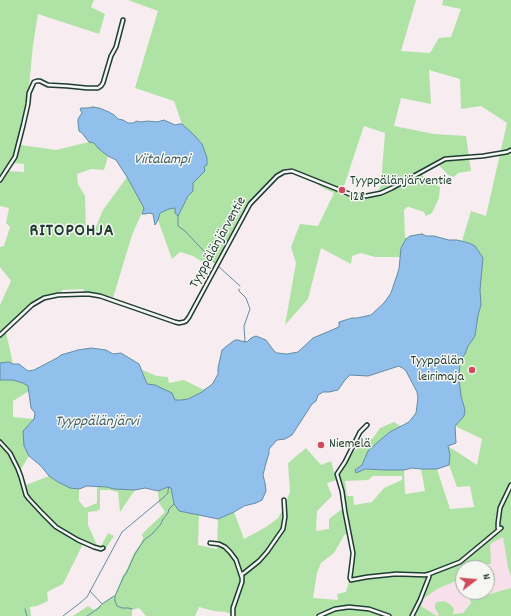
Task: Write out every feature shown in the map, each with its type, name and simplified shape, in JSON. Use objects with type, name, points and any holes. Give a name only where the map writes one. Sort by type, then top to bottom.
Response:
[{"type":"street","points":[[0,180],[15,157],[29,93],[34,82],[40,81],[48,85],[87,88],[98,88],[101,86],[116,47],[123,20]]},
{"type":"street","name":"Tyyppälänjärventie","points":[[0,335],[32,305],[44,298],[58,295],[88,294],[100,296],[175,322],[180,323],[186,321],[250,204],[277,176],[284,172],[292,171],[352,195],[366,196],[380,193],[392,188],[445,159],[483,156],[511,150]]},
{"type":"street","points":[[367,425],[360,432],[345,462],[337,474],[342,491],[353,553],[351,580],[396,574],[429,574],[460,562],[501,528],[498,528],[500,508],[511,485]]},
{"type":"street","points":[[0,442],[10,453],[18,469],[26,495],[42,514],[56,527],[78,540],[94,547],[101,549],[103,548]]},
{"type":"street","points":[[242,578],[244,573],[259,561],[267,552],[284,529],[284,500]]},
{"type":"street","points":[[210,543],[219,544],[230,552],[236,560],[242,578],[241,588],[233,608],[233,616]]},
{"type":"street","points":[[412,616],[420,600],[429,574]]},
{"type":"street","points":[[319,616],[335,609],[349,607],[369,609],[389,616]]},
{"type":"shaded area","points":[[503,536],[508,568],[511,576],[511,588],[495,592],[495,560],[477,560],[490,544]]},
{"type":"shaded area","points":[[455,581],[455,600],[470,600],[471,603],[463,613],[437,616],[421,606],[423,599],[437,589]]},
{"type":"green space","points":[[0,0],[94,0],[91,7],[105,14],[99,34],[38,14],[33,45],[28,97],[22,125],[13,156],[0,176]]},
{"type":"green space","points":[[128,0],[416,0],[401,51],[430,53],[439,38],[451,37],[461,9],[442,5],[443,0],[511,0],[511,576],[508,568],[503,537],[490,544],[491,560],[455,560],[455,581],[437,589],[423,599],[421,606],[437,616],[237,616],[199,607],[195,616],[146,616],[139,608],[132,610],[132,616],[73,616],[88,606],[94,610],[115,595],[134,553],[141,543],[143,538],[142,534],[165,512],[159,503],[158,491],[168,487],[171,488],[174,504],[179,511],[199,515],[198,545],[217,549],[218,519],[234,512],[244,539],[266,527],[278,518],[290,492],[288,463],[306,448],[321,465],[331,461],[335,475],[338,474],[354,451],[373,438],[380,428],[394,422],[402,427],[390,432],[362,465],[356,469],[404,470],[405,494],[425,491],[421,469],[437,469],[450,509],[474,507],[470,486],[457,487],[449,465],[450,455],[448,446],[477,465],[482,439],[455,426],[464,415],[465,410],[459,380],[460,360],[475,336],[481,305],[480,290],[483,258],[469,243],[462,241],[471,211],[486,216],[507,123],[481,106],[461,109],[460,79],[429,70],[431,104],[401,98],[394,126],[434,134],[466,136],[471,171],[458,173],[454,177],[448,175],[438,164],[420,174],[440,187],[439,198],[432,213],[426,216],[424,212],[409,207],[404,210],[406,239],[401,248],[400,257],[375,257],[361,253],[352,256],[351,264],[321,248],[308,299],[285,325],[296,263],[291,247],[300,224],[318,226],[334,193],[323,188],[293,168],[285,169],[276,174],[244,209],[215,264],[211,260],[207,265],[193,256],[180,252],[172,259],[158,220],[160,213],[169,209],[182,207],[188,196],[193,191],[193,183],[197,178],[186,128],[182,124],[174,101],[135,88],[158,11]],"holes":[[[364,126],[385,133],[381,184],[377,196],[359,198],[341,195]],[[373,476],[402,476],[402,480],[384,488],[372,502],[354,505],[353,496],[347,496],[345,481],[368,480]],[[337,480],[341,494],[342,509],[329,519],[329,529],[316,531],[317,511],[332,496],[327,483]],[[345,534],[350,534],[354,558],[346,592],[337,594],[338,600],[313,598],[317,573],[321,563],[334,553]]]},
{"type":"green space","points":[[94,142],[99,149],[108,156],[104,170],[91,169],[77,174],[78,184],[85,196],[86,231],[92,236],[103,210],[127,177],[144,208],[132,235],[113,298],[93,292],[85,293],[83,289],[62,290],[61,293],[44,295],[38,298],[5,328],[13,364],[9,362],[0,363],[0,305],[11,281],[0,267],[0,247],[4,246],[10,227],[6,223],[9,208],[0,206],[0,183],[8,171],[24,172],[24,164],[13,163],[21,145],[56,150]]},
{"type":"green space","points":[[142,370],[157,376],[168,377],[169,383],[184,380],[204,390],[203,392],[188,399],[175,400],[155,385],[147,384]]},
{"type":"green space","points":[[0,380],[13,380],[28,386],[29,391],[13,401],[13,417],[34,419],[23,431],[24,446],[29,456],[21,469],[26,485],[49,476],[58,482],[79,489],[79,501],[85,508],[97,503],[97,487],[135,490],[120,512],[118,492],[100,490],[100,509],[97,511],[88,512],[88,525],[97,545],[101,546],[108,533],[114,536],[106,548],[102,551],[83,544],[63,584],[47,593],[48,601],[37,606],[30,607],[31,616],[0,616]]},
{"type":"green space","points":[[511,588],[511,616],[437,616],[439,615],[435,608],[435,604],[437,602],[444,601],[450,604],[454,609],[453,614],[463,613],[471,603],[470,600],[495,600],[495,592]]},
{"type":"water","name":"Viitalampi","points":[[93,107],[109,112],[118,119],[128,123],[137,121],[157,122],[164,120],[175,125],[182,124],[202,144],[207,158],[207,165],[204,167],[205,171],[193,183],[193,191],[188,196],[178,216],[175,213],[175,208],[169,209],[160,213],[155,225],[153,214],[142,214],[144,208],[116,160],[108,156],[94,143],[89,142],[79,131],[78,119],[82,113],[80,109]]},
{"type":"water","name":"Tyyppälänjärvi","points":[[422,234],[426,236],[434,236],[469,243],[475,246],[483,258],[480,290],[481,305],[475,336],[460,361],[459,380],[465,410],[464,416],[455,426],[456,443],[448,446],[450,455],[449,465],[437,469],[365,469],[356,473],[355,470],[362,465],[368,451],[390,432],[409,422],[416,413],[418,398],[417,392],[406,371],[399,366],[368,376],[350,375],[338,390],[323,392],[318,395],[316,401],[312,404],[292,435],[285,439],[277,440],[269,449],[263,475],[266,491],[262,500],[244,506],[218,519],[179,511],[174,504],[171,488],[168,487],[158,491],[145,488],[135,490],[87,486],[79,489],[70,488],[49,476],[41,466],[29,456],[24,446],[23,431],[34,419],[35,413],[31,408],[28,386],[13,380],[0,380],[0,363],[9,362],[19,364],[28,371],[34,370],[61,355],[78,350],[91,348],[106,350],[113,354],[121,353],[139,364],[147,384],[155,385],[172,393],[175,400],[188,399],[202,392],[213,383],[218,374],[222,350],[235,340],[247,342],[256,336],[266,340],[277,353],[287,354],[298,352],[313,338],[339,327],[339,322],[371,315],[384,303],[391,293],[399,269],[401,248],[406,239],[410,236]]},
{"type":"waterway","points":[[178,216],[178,226],[185,231],[214,262]]},
{"type":"waterway","points":[[218,266],[240,286]]},
{"type":"waterway","points":[[239,289],[239,291],[246,298],[250,309],[244,326],[245,342]]},
{"type":"waterway","points":[[63,616],[87,597],[122,532],[164,497],[168,493],[169,487]]},
{"type":"waterway","points":[[132,609],[117,606],[115,596],[135,554],[144,540],[161,524],[169,509],[174,504]]},
{"type":"waterway","points":[[90,591],[102,604],[114,596]]},
{"type":"waterway","points":[[87,616],[101,605]]},
{"type":"waterway","points":[[25,609],[27,616]]},
{"type":"place","name":"Tyyppälänjärventie 128","points":[[342,190]]},
{"type":"place","name":"Tyyppälän leirimaja","points":[[472,370]]},
{"type":"place","name":"Niemelä","points":[[321,445]]},
{"type":"district","name":"RITOPOHJA","points":[[72,233]]}]
